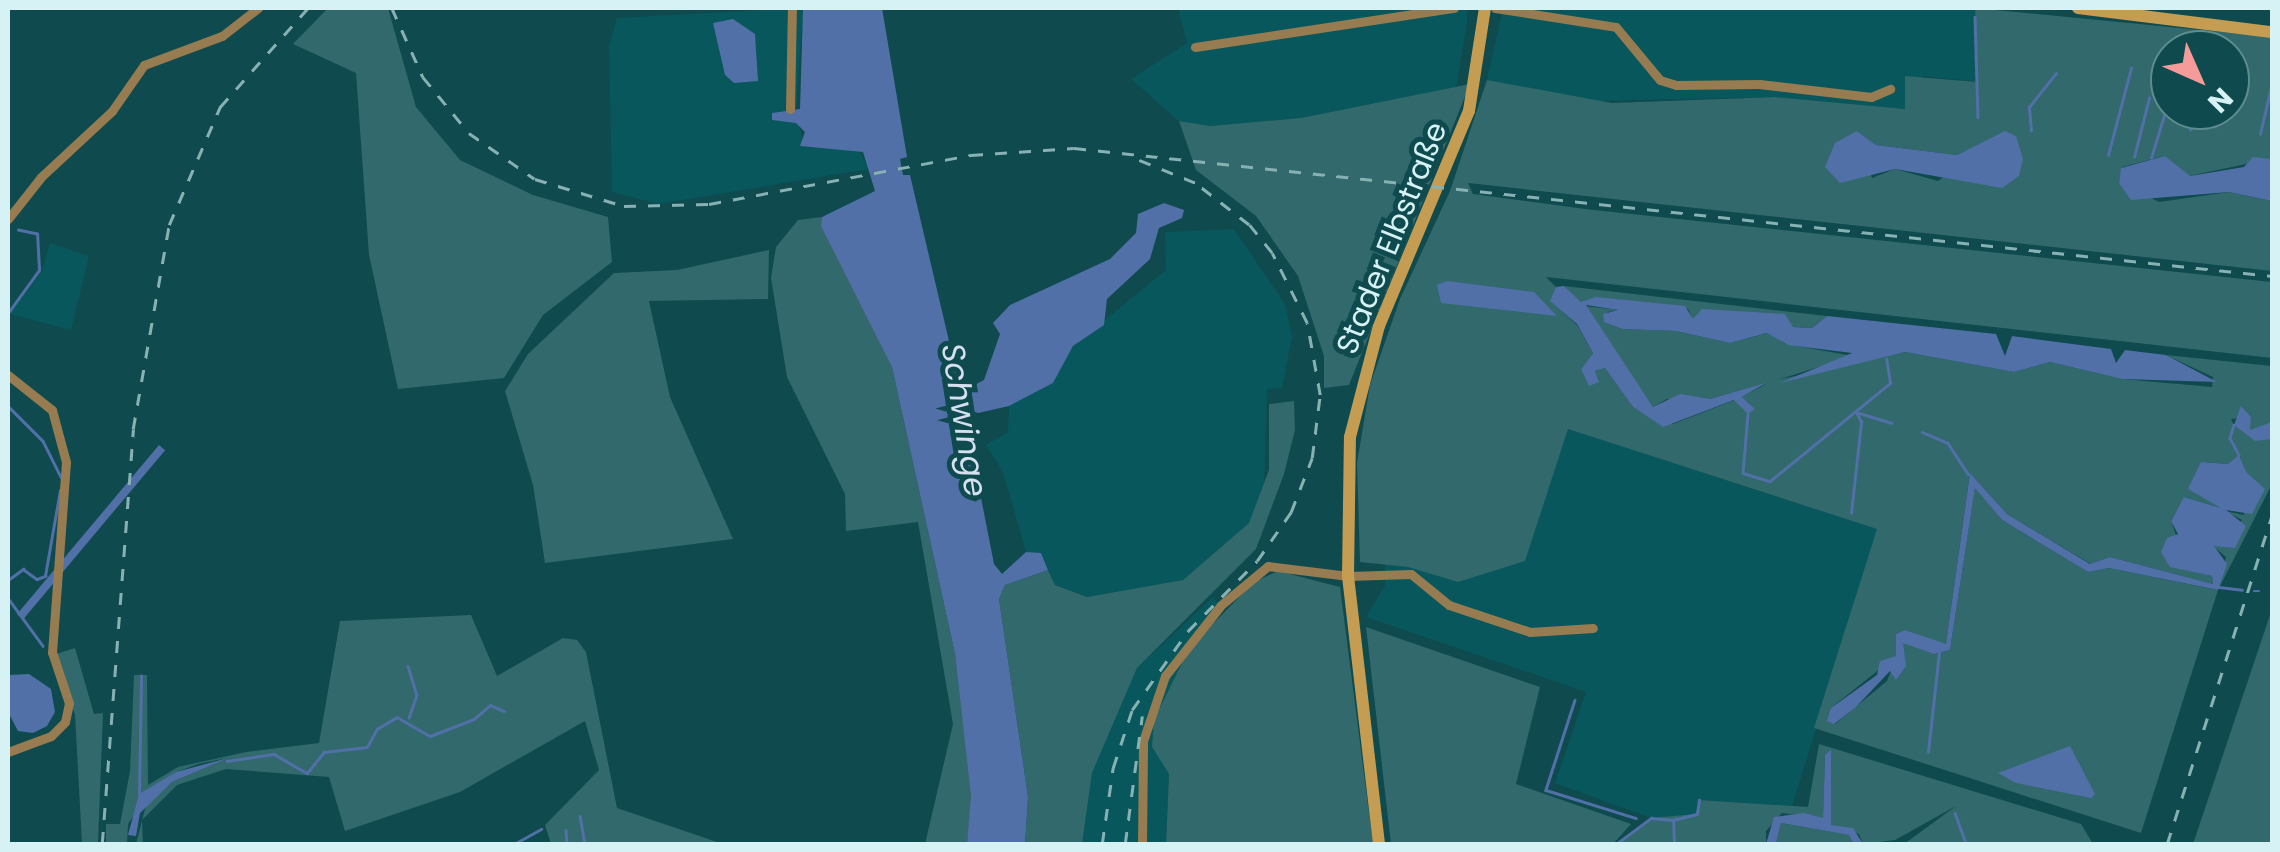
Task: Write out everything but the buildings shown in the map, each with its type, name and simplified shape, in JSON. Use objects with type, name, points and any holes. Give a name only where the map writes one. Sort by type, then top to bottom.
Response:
[{"type":"street","points":[[8,219],[41,176],[112,112],[144,65],[222,36],[258,8]]},
{"type":"street","points":[[790,109],[792,8]]},
{"type":"street","points":[[1195,47],[1454,8]]},
{"type":"street","name":"Stader Elbstraße","points":[[1379,844],[1348,576],[1347,473],[1359,392],[1379,326],[1469,111],[1485,8]]},
{"type":"street","points":[[1495,8],[1616,27],[1660,80],[1676,85],[1759,84],[1872,97],[1890,89]]},
{"type":"street","points":[[2078,8],[2272,32]]},
{"type":"street","points":[[8,375],[52,410],[69,486],[52,652],[69,703],[65,722],[52,736],[8,752]]},
{"type":"street","points":[[1142,844],[1143,741],[1150,710],[1180,650],[1268,566],[1348,576],[1411,574],[1450,606],[1530,632],[1593,628]]},
{"type":"shaded area","points":[[803,8],[796,114],[805,147],[859,150],[869,169],[659,204],[612,192],[609,45],[617,18]]},
{"type":"shaded area","points":[[1178,8],[1467,8],[1467,24],[1456,87],[1301,118],[1210,126],[1179,121],[1131,79],[1187,43]]},
{"type":"shaded area","points":[[1503,8],[1975,8],[1978,82],[1923,76],[1905,109],[1775,97],[1590,101],[1487,80]]},
{"type":"shaded area","points":[[1234,229],[1285,304],[1292,337],[1282,388],[1267,389],[1264,494],[1249,523],[1183,580],[1087,597],[1055,585],[1041,553],[1026,552],[1003,472],[986,445],[1008,432],[1009,406],[1053,383],[1073,346],[1166,270],[1165,232]]},
{"type":"shaded area","points":[[50,243],[89,256],[71,330],[10,314],[42,271]]},
{"type":"shaded area","points":[[1385,370],[1878,529],[1792,806],[1700,800],[1697,814],[1651,818],[1555,783],[1586,692],[1366,617],[1385,586]]},
{"type":"shaded area","points":[[1213,597],[1224,610],[1205,629],[1152,747],[1169,774],[1166,844],[1082,844],[1092,773],[1137,668]]},
{"type":"green space","points":[[328,8],[388,8],[416,107],[460,160],[533,195],[608,217],[612,262],[543,315],[504,378],[398,389],[369,255],[356,73],[293,44]]},
{"type":"green space","points":[[1975,8],[2200,30],[2150,30],[2150,130],[2250,130],[2250,35],[2272,37],[2272,165],[2270,159],[2189,176],[2165,156],[2122,167],[2119,182],[2159,202],[2229,192],[2272,201],[2272,271],[1468,183],[1473,194],[1585,209],[2272,282],[2272,358],[1546,277],[1556,287],[1551,301],[1577,325],[1593,353],[1581,369],[1598,382],[1595,371],[1605,368],[1632,406],[1673,424],[1735,400],[1755,409],[1742,397],[1766,384],[1710,399],[1667,399],[1653,407],[1584,306],[1619,310],[1607,312],[1623,329],[1676,331],[1730,343],[1768,333],[1786,344],[1853,356],[1777,380],[1905,352],[2014,372],[2050,362],[2122,379],[2212,387],[2213,377],[2166,355],[2272,366],[2272,422],[2256,433],[2249,429],[2251,417],[2231,419],[2234,425],[2272,439],[2272,484],[2218,590],[2141,833],[1814,728],[1877,529],[1568,429],[1525,561],[1458,582],[1408,567],[1360,562],[1357,463],[1370,385],[1400,299],[1450,191],[1487,80],[1612,103],[1775,97],[1905,109],[1905,76],[1978,82]],"holes":[[[1857,131],[1876,145],[1957,155],[2005,132],[1938,181],[1895,169],[1872,178]],[[2240,455],[2244,515],[2225,511],[2242,520],[2214,547],[2226,557],[2217,590],[2109,568],[2088,572],[2002,520],[1975,487],[1950,650],[1934,654],[1913,641],[1902,643],[1887,681],[1835,724],[1831,708],[1896,656],[1896,634],[1905,630],[1946,645],[1970,473],[2007,514],[2091,564],[2110,557],[2213,584],[2212,576],[2187,570],[2171,520],[2185,497],[2221,508],[2201,462],[2228,464]]]},
{"type":"green space","points":[[1470,84],[1349,385],[1324,388],[1324,356],[1298,276],[1256,216],[1196,170],[1179,121],[1210,126],[1301,118]]},
{"type":"green space","points":[[822,217],[892,367],[955,654],[972,795],[967,844],[925,844],[953,724],[918,522],[846,531],[845,494],[787,377],[771,278],[776,247],[798,220]]},
{"type":"green space","points":[[769,250],[768,299],[649,301],[670,397],[733,539],[545,563],[533,485],[505,391],[528,354],[614,273],[677,270]]},
{"type":"green space","points":[[1564,286],[1827,316],[1812,328],[1693,320],[1688,309],[1580,302]]},
{"type":"green space","points":[[1294,401],[1295,430],[1284,474],[1256,549],[1137,668],[1092,773],[1082,844],[1025,844],[1028,797],[999,599],[1005,585],[1048,570],[1055,585],[1087,597],[1183,580],[1249,523],[1269,470],[1269,404]]},
{"type":"green space","points":[[1278,571],[1340,587],[1373,844],[1166,844],[1169,774],[1152,747],[1154,720],[1190,647],[1254,582]]},
{"type":"green space","points":[[2272,609],[2272,844],[2193,844]]},
{"type":"green space","points":[[471,615],[497,676],[563,638],[577,640],[586,652],[617,808],[723,844],[551,844],[545,825],[599,770],[585,721],[460,792],[345,831],[329,777],[226,769],[177,785],[142,820],[146,805],[172,782],[227,758],[176,772],[148,794],[128,824],[127,844],[106,844],[106,824],[120,824],[130,771],[134,675],[147,675],[148,785],[178,767],[246,752],[319,743],[340,621]]},
{"type":"green space","points":[[1366,627],[1540,687],[1516,784],[1631,824],[1613,844],[1391,844]]},
{"type":"green space","points":[[75,648],[94,714],[103,713],[98,844],[82,844],[75,715],[56,654]]},
{"type":"green space","points":[[1819,744],[2081,824],[2093,844],[1904,844],[1956,806],[1895,840],[1863,844],[1859,834],[1831,825],[1825,756],[1823,819],[1782,813],[1766,831],[1766,844],[1616,844],[1651,818],[1696,814],[1699,800],[1808,807]]},
{"type":"green space","points":[[142,821],[143,844],[136,844]]},
{"type":"green space","points":[[1781,823],[1850,835],[1854,844],[1776,844]]},
{"type":"water","name":"Schwinge","points":[[803,8],[882,8],[907,157],[900,159],[903,175],[910,175],[961,392],[984,380],[1000,334],[993,323],[1010,305],[1110,259],[1136,233],[1138,214],[1164,203],[1184,210],[1182,218],[1159,228],[1150,259],[1107,299],[1104,325],[1073,346],[1053,383],[1009,406],[965,416],[994,564],[1002,574],[1026,552],[1041,553],[1048,570],[1005,585],[999,599],[1028,797],[1025,844],[967,844],[971,795],[955,654],[892,367],[821,226],[822,217],[875,191],[863,152],[800,146],[805,132],[796,123],[772,120],[772,113],[800,109]]},
{"type":"water","points":[[733,19],[755,34],[758,81],[734,83],[725,75],[713,23]]},
{"type":"water","points":[[1857,131],[1876,145],[1957,155],[2005,131],[2016,136],[2023,159],[2019,176],[2002,188],[1895,169],[1840,183],[1825,167],[1835,143]]},
{"type":"water","points":[[2165,156],[2190,176],[2244,167],[2253,157],[2270,159],[2272,201],[2229,192],[2131,200],[2119,183],[2121,168]]},
{"type":"water","points":[[1447,281],[1534,292],[1557,316],[1441,303],[1437,285]]},
{"type":"water","points":[[1564,286],[1581,302],[1596,297],[1685,306],[1693,319],[1702,309],[1785,314],[1793,327],[1812,328],[1827,316],[1996,334],[2005,356],[2012,336],[2111,349],[2116,363],[2125,350],[2166,355],[2217,382],[2122,379],[2050,362],[2014,372],[1905,352],[1780,383],[1852,353],[1788,345],[1767,333],[1730,343],[1676,331],[1623,329],[1604,322],[1603,314],[1618,310],[1586,305],[1653,407],[1680,394],[1710,399],[1766,383],[1742,397],[1755,409],[1748,414],[1734,400],[1663,427],[1632,406],[1605,368],[1595,371],[1599,382],[1589,386],[1581,369],[1593,353],[1577,324],[1550,301],[1556,287]]},
{"type":"water","points":[[2241,406],[2251,417],[2250,430],[2272,422],[2272,439],[2255,441],[2234,425]]},
{"type":"water","points":[[159,445],[165,450],[23,619],[17,614]]},
{"type":"water","points":[[2239,455],[2246,472],[2265,489],[2252,514],[2226,510],[2246,526],[2235,548],[2214,546],[2227,564],[2218,590],[2109,568],[2088,572],[2002,520],[1975,488],[1950,650],[1934,654],[1903,643],[1906,666],[1896,680],[1890,671],[1856,707],[1834,724],[1827,721],[1831,708],[1877,675],[1880,661],[1896,656],[1896,634],[1905,630],[1946,644],[1970,473],[2007,514],[2090,564],[2110,557],[2213,584],[2212,576],[2170,567],[2161,552],[2167,538],[2178,534],[2171,521],[2184,497],[2221,508],[2188,489],[2201,462],[2228,464]]},
{"type":"water","points":[[29,674],[51,689],[55,712],[47,726],[33,733],[18,731],[8,712],[8,675]]},
{"type":"water","points":[[2070,746],[2095,794],[2091,798],[2016,783],[1998,773]]},
{"type":"water","points":[[1831,750],[1831,825],[1853,828],[1863,844],[1854,844],[1849,835],[1781,823],[1776,844],[1766,844],[1774,817],[1804,813],[1823,818],[1825,755]]},
{"type":"water","points":[[228,758],[172,782],[140,813],[136,836],[128,835],[139,794],[176,772]]},
{"type":"waterway","points":[[1975,17],[1978,117]]},
{"type":"waterway","points":[[2108,155],[2131,68]]},
{"type":"waterway","points":[[2031,131],[2029,107],[2056,73]]},
{"type":"waterway","points":[[2260,134],[2272,83]]},
{"type":"waterway","points":[[2134,157],[2149,98]]},
{"type":"waterway","points":[[2151,158],[2160,130]]},
{"type":"waterway","points":[[8,313],[39,270],[37,234],[18,230]]},
{"type":"waterway","points":[[1748,414],[1743,473],[1770,481],[1890,383],[1886,359]]},
{"type":"waterway","points":[[8,406],[43,441],[61,477]]},
{"type":"waterway","points":[[1851,513],[1861,422],[1856,412],[1891,423]]},
{"type":"waterway","points":[[2234,425],[2230,438],[2239,455]]},
{"type":"waterway","points":[[1922,432],[1948,443],[1968,474]]},
{"type":"waterway","points":[[8,580],[23,569],[37,579],[45,576],[60,490]]},
{"type":"waterway","points":[[2219,587],[2242,590]]},
{"type":"waterway","points":[[2254,591],[2259,591]]},
{"type":"waterway","points":[[8,598],[43,646]]},
{"type":"waterway","points":[[1928,752],[1939,653]]},
{"type":"waterway","points":[[408,666],[417,695],[409,718]]},
{"type":"waterway","points":[[139,794],[141,676]]},
{"type":"waterway","points":[[1575,700],[1546,790],[1636,818]]},
{"type":"waterway","points":[[227,761],[274,754],[307,773],[324,752],[367,747],[377,729],[397,717],[430,736],[474,719],[490,705],[504,711]]},
{"type":"waterway","points":[[1674,844],[1673,820],[1697,814],[1699,800]]},
{"type":"waterway","points":[[1955,813],[1966,844]]},
{"type":"waterway","points":[[580,816],[585,844]]},
{"type":"waterway","points":[[1616,844],[1651,818],[1673,820]]},
{"type":"waterway","points":[[514,844],[541,829]]},
{"type":"waterway","points":[[566,830],[567,844]]},
{"type":"railway","points":[[102,844],[133,429],[169,225],[220,107],[308,8]]},
{"type":"railway","points":[[392,8],[423,77],[469,133],[535,179],[624,206],[709,204],[971,155],[1074,148],[2272,276]]},
{"type":"railway","points":[[1102,844],[1113,768],[1132,710],[1188,631],[1257,561],[1291,512],[1312,458],[1320,395],[1307,323],[1272,253],[1249,225],[1195,183],[1138,160]]},
{"type":"railway","points":[[2167,844],[2272,514]]},
{"type":"railway","points":[[1125,844],[1142,716]]}]
